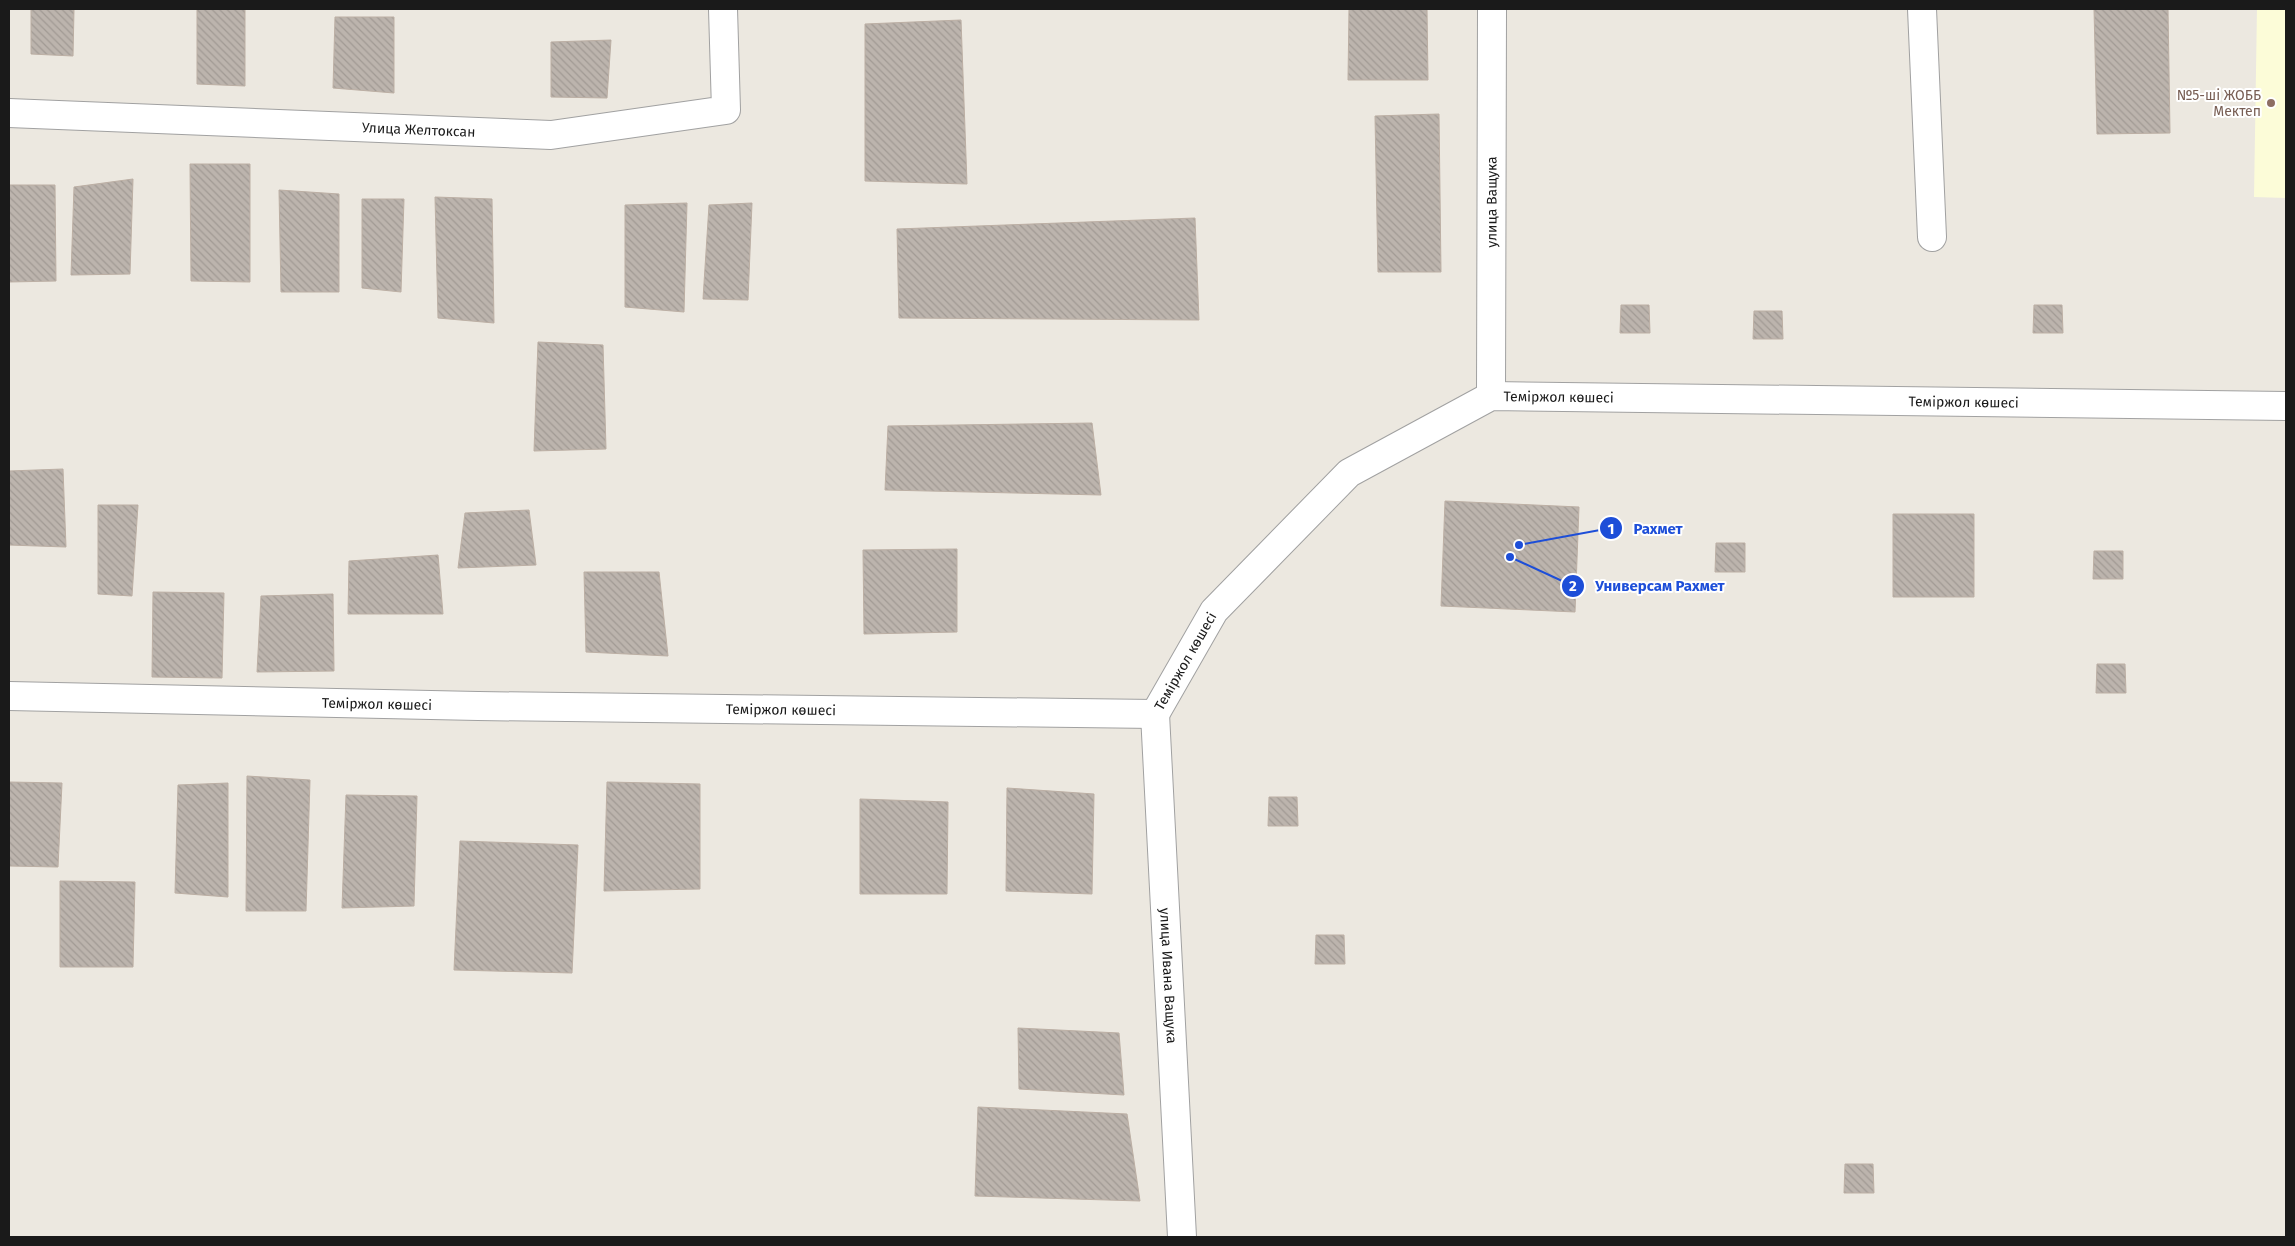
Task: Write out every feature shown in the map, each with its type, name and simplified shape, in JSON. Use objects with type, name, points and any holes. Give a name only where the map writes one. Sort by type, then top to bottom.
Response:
[{"type":"street","name":"Улица Желтоксан","points":[[9,113],[550,135],[726,110],[723,9]]},
{"type":"street","name":"улица Ващука","points":[[1491,396],[1492,9]]},
{"type":"street","points":[[1922,9],[1932,237]]},
{"type":"street","name":"Теміржол көшесі","points":[[9,696],[478,706],[1155,714],[1214,611],[1349,473],[1491,396],[2286,406]]},
{"type":"street","name":"улица Ивана Ващука","points":[[1155,714],[1182,1237]]},
{"type":"shaded area","name":"№5-ші ЖОББ Мектеп","points":[[2257,9],[2286,9],[2286,198],[2254,197]]},
{"type":"building","points":[[31,9],[74,9],[73,56],[31,54]]},
{"type":"building","points":[[197,9],[245,9],[245,86],[197,84]]},
{"type":"building","points":[[1349,9],[1427,9],[1428,80],[1348,80]]},
{"type":"building","points":[[2094,9],[2168,9],[2170,133],[2097,134]]},
{"type":"building","points":[[335,17],[394,17],[394,93],[333,88]]},
{"type":"building","points":[[961,20],[967,184],[865,181],[865,24]]},
{"type":"building","points":[[611,40],[607,98],[551,97],[551,42]]},
{"type":"building","points":[[1439,114],[1441,272],[1378,272],[1375,116]]},
{"type":"building","points":[[190,164],[250,164],[250,282],[191,281]]},
{"type":"building","points":[[133,179],[130,274],[71,275],[74,187]]},
{"type":"building","points":[[9,185],[55,185],[56,281],[9,282]]},
{"type":"building","points":[[279,190],[339,194],[339,292],[281,292]]},
{"type":"building","points":[[435,197],[492,199],[494,323],[438,318]]},
{"type":"building","points":[[362,199],[404,199],[401,292],[362,288]]},
{"type":"building","points":[[687,203],[684,312],[625,307],[625,205]]},
{"type":"building","points":[[752,203],[748,300],[703,299],[709,205]]},
{"type":"building","points":[[1195,218],[1199,320],[899,318],[897,229]]},
{"type":"building","points":[[1621,305],[1649,305],[1650,333],[1620,333]]},
{"type":"building","points":[[2034,305],[2062,305],[2063,333],[2033,333]]},
{"type":"building","points":[[1754,311],[1782,311],[1783,339],[1753,339]]},
{"type":"building","points":[[538,342],[603,345],[606,449],[534,451]]},
{"type":"building","points":[[1092,423],[1101,495],[885,490],[888,426]]},
{"type":"building","points":[[63,469],[66,547],[9,545],[9,471]]},
{"type":"building","points":[[1445,501],[1579,507],[1575,612],[1441,606]]},
{"type":"building","points":[[98,505],[138,505],[132,596],[98,594]]},
{"type":"building","points":[[529,510],[536,565],[458,568],[465,513]]},
{"type":"building","points":[[1893,514],[1974,514],[1974,597],[1893,597]]},
{"type":"building","points":[[1716,543],[1745,543],[1745,572],[1715,572]]},
{"type":"building","points":[[957,549],[957,632],[864,634],[863,550]]},
{"type":"building","points":[[2094,551],[2123,551],[2123,579],[2093,579]]},
{"type":"building","points":[[438,555],[443,614],[348,614],[349,561]]},
{"type":"building","points":[[584,572],[659,572],[668,656],[586,652]]},
{"type":"building","points":[[153,592],[224,593],[222,678],[152,677]]},
{"type":"building","points":[[333,594],[334,671],[257,672],[261,596]]},
{"type":"building","points":[[2097,664],[2125,664],[2126,693],[2096,693]]},
{"type":"building","points":[[247,776],[310,780],[306,911],[246,911]]},
{"type":"building","points":[[9,782],[62,783],[58,867],[9,866]]},
{"type":"building","points":[[607,782],[700,784],[700,889],[604,891]]},
{"type":"building","points":[[228,783],[228,897],[175,893],[178,785]]},
{"type":"building","points":[[1007,788],[1094,794],[1092,894],[1006,891]]},
{"type":"building","points":[[346,795],[417,796],[414,906],[342,908]]},
{"type":"building","points":[[1269,797],[1297,797],[1298,826],[1268,826]]},
{"type":"building","points":[[860,799],[948,802],[947,894],[860,894]]},
{"type":"building","points":[[460,841],[578,845],[572,973],[454,970]]},
{"type":"building","points":[[60,881],[135,882],[133,967],[60,967]]},
{"type":"building","points":[[1316,935],[1344,935],[1345,964],[1315,964]]},
{"type":"building","points":[[1018,1028],[1119,1033],[1124,1095],[1019,1089]]},
{"type":"building","points":[[978,1107],[1127,1114],[1140,1201],[975,1196]]},
{"type":"building","points":[[1845,1164],[1873,1164],[1874,1193],[1844,1193]]},
{"type":"place","name":"№5-ші ЖОББ Мектеп","points":[[2271,103]]},
{"type":"place","name":"Рахмет","points":[[1519,545]]},
{"type":"place","name":"Универсам Рахмет","points":[[1510,557]]}]
